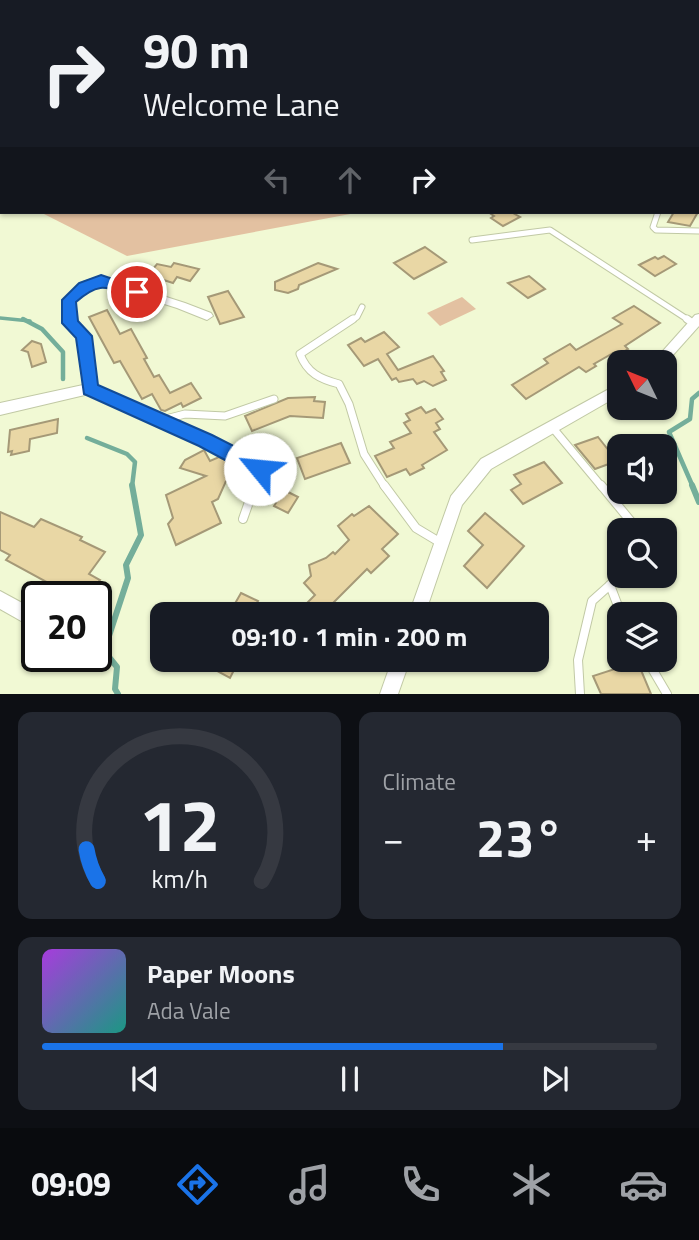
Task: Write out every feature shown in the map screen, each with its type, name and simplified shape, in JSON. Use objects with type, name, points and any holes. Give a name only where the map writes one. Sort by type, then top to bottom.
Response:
[{"type":"street","points":[[90,389],[84,336],[70,323],[69,312],[69,300],[84,286],[101,280],[114,286],[183,304],[207,316]]},
{"type":"street","points":[[670,350],[696,321]]},
{"type":"street","points":[[0,410],[90,389],[249,462]]},
{"type":"street","points":[[421,602],[456,502],[486,464],[607,396]]},
{"type":"street","points":[[0,599],[21,611]]},
{"type":"street","points":[[389,694],[397,672]]},
{"type":"lane","points":[[658,214],[653,227],[656,230],[699,231]]},
{"type":"lane","points":[[472,240],[550,230],[696,321]]},
{"type":"lane","points":[[362,307],[357,317],[300,354],[303,364],[316,378],[339,384],[349,404],[364,454],[416,528],[441,543]]},
{"type":"lane","points":[[161,421],[185,414],[225,416],[274,399]]},
{"type":"lane","points":[[552,428],[628,518]]},
{"type":"lane","points":[[243,520],[260,469],[249,462]]},
{"type":"lane","points":[[580,694],[578,660],[592,601],[608,588]]},
{"type":"lane","points":[[654,672],[667,694]]},
{"type":"shaded area","points":[[44,214],[350,214],[127,256]]},
{"type":"shaded area","points":[[462,297],[476,309],[440,326],[427,313]]},
{"type":"building","points":[[491,214],[515,214],[520,217],[503,226],[491,218],[494,216]]},
{"type":"building","points":[[673,214],[697,214],[690,226],[668,222]]},
{"type":"building","points":[[425,247],[446,262],[414,279],[394,263]]},
{"type":"building","points":[[664,256],[676,264],[655,276],[639,265],[655,257],[658,259]]},
{"type":"building","points":[[174,263],[199,269],[190,281],[177,277],[173,283],[148,275],[157,264],[171,267]]},
{"type":"building","points":[[318,263],[337,269],[299,285],[298,289],[288,293],[275,290],[275,282]]},
{"type":"building","points":[[529,276],[545,289],[528,298],[508,283]]},
{"type":"building","points":[[228,291],[244,317],[220,324],[208,297]]},
{"type":"building","points":[[634,306],[660,323],[625,346],[626,350],[607,350],[607,357],[594,364],[596,366],[586,372],[579,367],[526,399],[512,385],[548,363],[544,359],[570,344],[576,350],[622,324],[613,318]]},
{"type":"building","points":[[107,310],[120,334],[131,329],[154,377],[159,375],[170,393],[191,383],[201,398],[183,407],[181,403],[165,411],[161,410],[152,394],[142,399],[120,361],[114,363],[89,317]]},
{"type":"building","points":[[384,332],[399,347],[387,354],[398,370],[433,356],[444,371],[441,372],[446,380],[433,386],[424,381],[417,384],[413,379],[399,382],[396,378],[392,380],[378,359],[364,366],[348,345],[361,338],[365,342]]},
{"type":"building","points":[[32,341],[41,344],[46,362],[32,367],[28,352],[22,350]]},
{"type":"building","points":[[315,397],[314,401],[325,402],[323,418],[290,416],[252,431],[245,416],[288,398]]},
{"type":"building","points":[[421,407],[426,413],[435,409],[443,419],[436,423],[440,429],[434,432],[447,450],[410,475],[406,469],[387,477],[375,456],[394,448],[390,442],[411,433],[404,423],[410,420],[406,414]]},
{"type":"building","points":[[58,419],[57,433],[30,439],[29,451],[11,455],[12,451],[8,452],[10,430]]},
{"type":"building","points":[[598,437],[607,448],[607,465],[595,469],[575,445]]},
{"type":"building","points":[[341,443],[350,463],[305,479],[297,458]]},
{"type":"building","points":[[204,450],[210,461],[219,457],[228,461],[234,474],[226,481],[218,499],[212,502],[221,523],[176,545],[168,524],[173,518],[166,495],[206,476],[180,468],[185,460]]},
{"type":"building","points":[[544,462],[562,483],[523,504],[511,490],[521,484],[514,475]]},
{"type":"building","points":[[284,490],[298,497],[288,513],[274,506]]},
{"type":"building","points":[[369,506],[398,534],[382,549],[389,556],[371,573],[367,569],[334,602],[308,602],[315,595],[304,583],[311,576],[309,565],[333,552],[335,554],[349,540],[338,526],[352,514],[354,516]]},
{"type":"building","points":[[0,512],[34,527],[41,519],[82,537],[80,540],[105,552],[89,574],[99,581],[45,581],[6,560],[10,555],[0,550]]},
{"type":"building","points":[[485,513],[524,546],[487,588],[464,566],[483,545],[468,531]]},
{"type":"building","points":[[241,593],[258,601],[257,602],[236,602]]},
{"type":"building","points":[[219,672],[233,672],[230,678]]},
{"type":"building","points":[[607,672],[642,672],[651,694],[601,694],[593,676]]},
{"type":"waterway","points":[[0,318],[26,321]]},
{"type":"waterway","points":[[26,321],[42,329],[63,352],[63,379]]},
{"type":"waterway","points":[[693,487],[669,432],[690,419],[692,399],[699,393]]},
{"type":"waterway","points":[[87,438],[127,454],[135,462],[132,486]]},
{"type":"waterway","points":[[692,485],[699,502]]},
{"type":"waterway","points":[[118,694],[115,689],[117,667],[104,651],[128,578],[126,565],[141,535],[132,486]]},
{"type":"route","points":[[137,292],[101,280],[84,286],[69,300],[70,323],[84,336],[90,389],[206,441],[260,469]]}]
